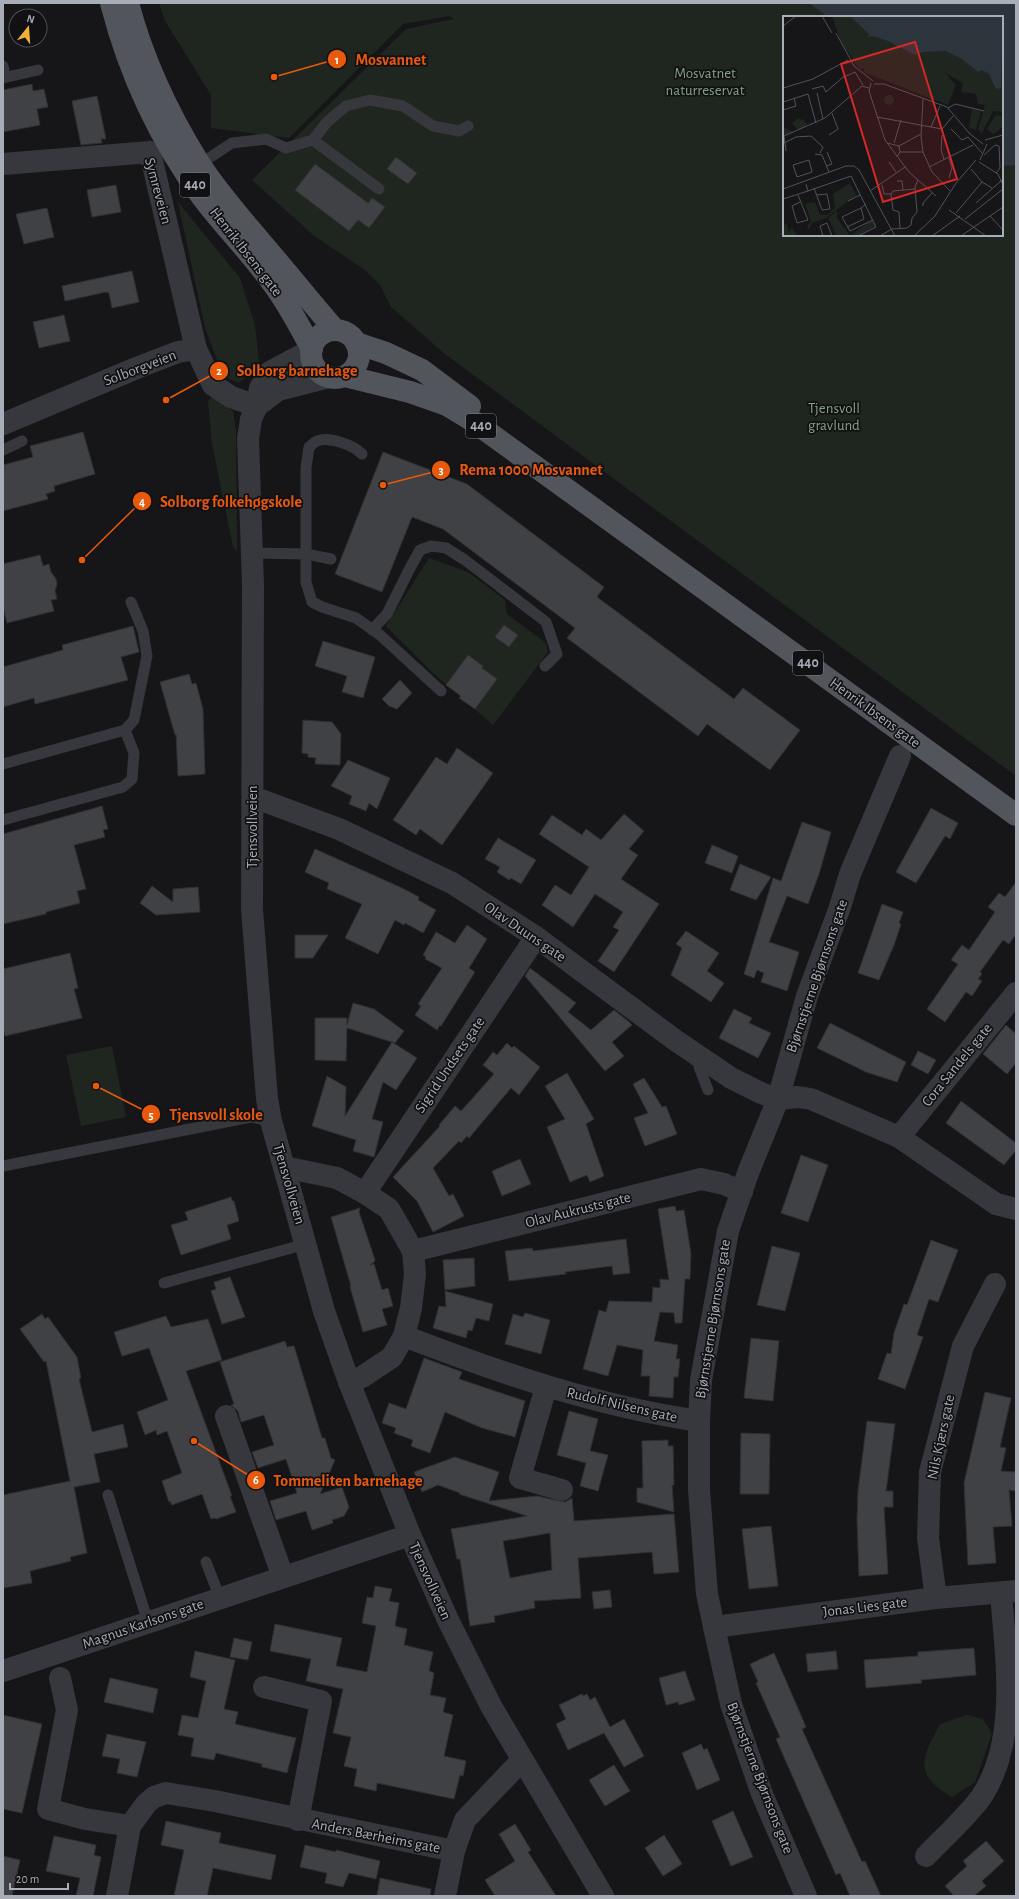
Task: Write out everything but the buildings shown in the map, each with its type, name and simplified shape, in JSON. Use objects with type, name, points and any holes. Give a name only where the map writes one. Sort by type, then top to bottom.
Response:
[{"type":"main road","name":"Henrik Ibsens gate","points":[[112,3],[127,57],[144,99],[165,140],[201,195],[279,292],[312,350]]},
{"type":"main road","name":"Henrik Ibsens gate","points":[[128,3],[136,32],[152,75],[174,119],[200,164],[230,206],[335,330]]},
{"type":"main road","points":[[312,350],[320,335],[335,330]]},
{"type":"main road","name":"440","points":[[335,330],[348,334],[356,344]]},
{"type":"main road","name":"Henrik Ibsens gate","points":[[356,344],[386,353],[422,370],[478,411],[599,512]]},
{"type":"main road","points":[[337,377],[351,372],[356,366],[358,358],[356,344]]},
{"type":"main road","name":"440","points":[[312,350],[313,364],[322,374],[337,377]]},
{"type":"main road","name":"Henrik Ibsens gate","points":[[337,377],[410,392],[448,405],[470,418],[1016,815]]},
{"type":"street","name":"Symreveien","points":[[3,164],[150,152],[196,349]]},
{"type":"street","name":"Solborgveien","points":[[3,424],[139,367],[178,352],[196,349],[213,385],[231,397],[257,406]]},
{"type":"street","name":"Tjensvollveien","points":[[312,350],[270,372],[260,388],[257,406],[251,419],[248,439],[251,553],[253,797],[252,909],[263,1054],[271,1121],[324,1311],[349,1382],[410,1535],[471,1667],[491,1706],[603,1896]]},
{"type":"street","points":[[257,406],[278,390],[337,377]]},
{"type":"street","name":"Bjørnstjerne Bjørnsons gate","points":[[806,1896],[762,1794],[731,1704],[707,1594],[699,1490],[699,1421],[701,1380],[709,1329],[728,1231],[778,1099],[807,996],[840,907],[850,874],[900,756]]},
{"type":"street","name":"Olav Duuns gate","points":[[253,797],[339,829],[452,883],[536,937],[674,1040],[731,1078],[760,1093],[778,1099]]},
{"type":"street","name":"Sigrid Undsets gate","points":[[365,1193],[536,937]]},
{"type":"street","name":"Cora Sandels gate","points":[[899,1137],[1016,993]]},
{"type":"street","points":[[778,1099],[798,1097],[812,1099],[899,1137],[996,1204],[1016,1208]]},
{"type":"street","points":[[284,1167],[337,1178],[365,1193],[389,1209],[413,1251],[415,1274],[411,1308],[404,1336],[392,1357],[362,1377],[349,1382]]},
{"type":"street","name":"Olav Aukrusts gate","points":[[413,1251],[701,1179],[724,1184],[742,1192]]},
{"type":"street","name":"Nils Kjærs gate","points":[[936,1598],[928,1538],[930,1472],[963,1346],[994,1284]]},
{"type":"street","name":"Rudolf Nilsens gate","points":[[404,1336],[546,1387],[661,1416],[699,1421]]},
{"type":"street","name":"Rudolf Nilsens gate","points":[[546,1387],[520,1478],[562,1490]]},
{"type":"street","points":[[226,1416],[283,1577]]},
{"type":"street","name":"Magnus Karlsons gate","points":[[3,1671],[410,1535]]},
{"type":"street","points":[[926,1856],[981,1797],[990,1783],[1006,1738],[1009,1689],[1008,1592]]},
{"type":"street","name":"Jonas Lies gate","points":[[714,1627],[936,1598],[1008,1592]]},
{"type":"street","points":[[60,1678],[67,1710],[48,1809],[85,1819],[130,1826],[117,1896]]},
{"type":"street","name":"Anders Bærheims gate","points":[[264,1687],[321,1701],[298,1820]]},
{"type":"street","points":[[445,1896],[454,1851],[465,1820],[522,1760]]},
{"type":"street","name":"Anders Bærheims gate","points":[[130,1826],[146,1804],[154,1797],[166,1793],[202,1799],[454,1851]]},
{"type":"lane","points":[[3,66],[4,78],[38,70]]},
{"type":"lane","points":[[200,164],[232,143],[266,139],[286,148],[313,140],[327,122],[346,106],[370,100],[403,106],[432,126],[458,131],[468,126]]},
{"type":"lane","points":[[313,140],[379,189]]},
{"type":"lane","points":[[3,450],[22,441]]},
{"type":"lane","points":[[362,454],[358,450],[336,441],[317,441],[309,447],[306,468],[306,582],[312,602],[322,607],[356,618],[372,630],[441,691]]},
{"type":"lane","points":[[372,630],[387,614],[420,550],[431,546],[446,548],[466,560],[546,622],[557,654],[545,666]]},
{"type":"lane","points":[[251,553],[306,554],[331,559]]},
{"type":"lane","points":[[3,764],[125,730],[134,720],[147,656],[143,631],[131,602]]},
{"type":"lane","points":[[3,820],[123,787],[132,779],[134,753],[125,730]]},
{"type":"lane","points":[[702,1058],[699,1068],[708,1090]]},
{"type":"lane","points":[[3,1166],[251,1117],[271,1121]]},
{"type":"lane","name":"Tjensvollveien","points":[[164,1283],[306,1244]]},
{"type":"lane","points":[[108,1495],[148,1622]]},
{"type":"lane","points":[[206,1562],[220,1598]]},
{"type":"green space","name":"Tjensvoll gravlund","points":[[159,3],[1016,3],[1016,776],[445,354],[391,307],[380,285],[365,270],[313,235],[252,180],[406,29],[454,19],[449,16],[403,24],[289,138],[211,128],[211,95],[165,21]]},
{"type":"green space","points":[[178,202],[240,278],[255,325],[259,361],[256,368],[239,383],[227,378],[221,370],[205,328]]},
{"type":"green space","points":[[212,397],[233,411],[236,431],[237,552],[233,547],[212,444],[208,401]]},
{"type":"green space","points":[[429,558],[468,572],[505,600],[507,614],[546,643],[548,652],[493,725],[433,673],[386,626]]},
{"type":"green space","points":[[112,1046],[126,1117],[81,1126],[66,1055]]},
{"type":"green space","points":[[967,1715],[983,1719],[992,1734],[975,1782],[952,1797],[939,1789],[931,1781],[926,1773],[924,1765],[925,1756],[940,1724]]},
{"type":"shaded area","points":[[809,3],[1016,3],[1016,165],[1003,166],[1003,16],[827,16]]},
{"type":"place","name":"Mosvannet","points":[[274,77]]},
{"type":"place","name":"Solborg barnehage","points":[[166,400]]},
{"type":"place","name":"Rema 1000 Mosvannet","points":[[383,485]]},
{"type":"place","name":"Solborg folkehøgskole","points":[[82,560]]},
{"type":"place","name":"Tjensvoll skole","points":[[96,1086]]},
{"type":"place","name":"Tommeliten barnehage","points":[[194,1441]]},
{"type":"park label","name":"Mosvatnet naturreservat","points":[[705,82]]}]
